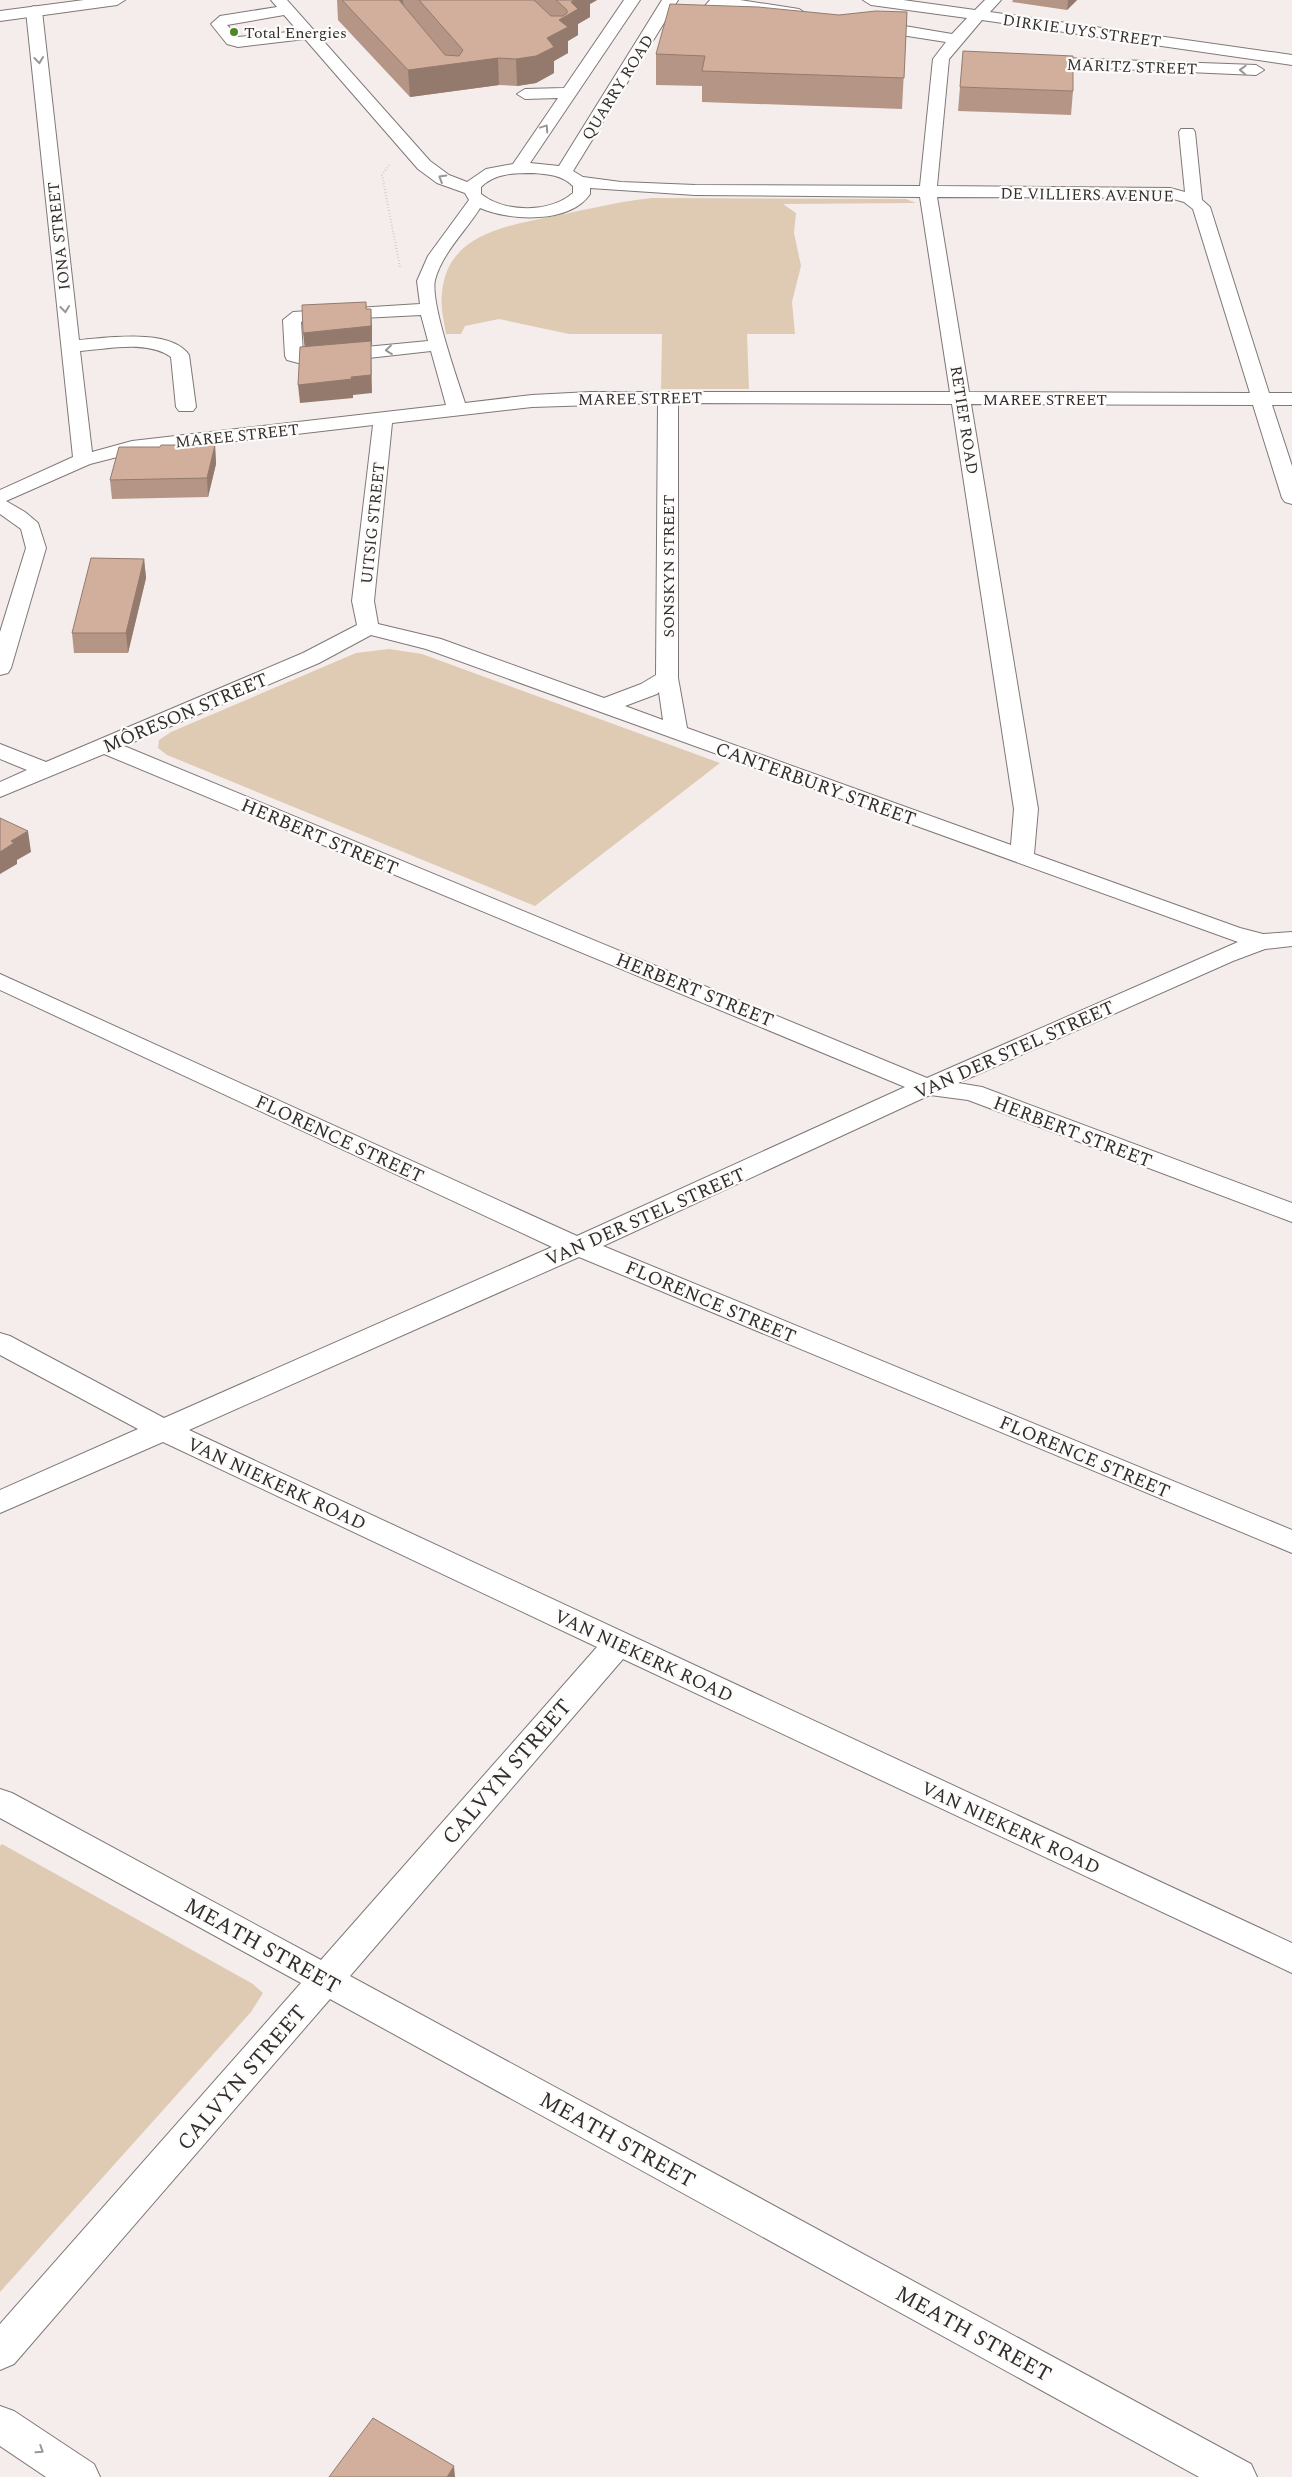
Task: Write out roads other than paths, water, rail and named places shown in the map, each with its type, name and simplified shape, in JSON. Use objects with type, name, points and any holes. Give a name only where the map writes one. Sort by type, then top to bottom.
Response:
[{"type":"street","points":[[0,16],[117,0]]},
{"type":"street","name":"QUARRY ROAD","points":[[518,169],[632,0]]},
{"type":"street","name":"QUARRY ROAD","points":[[563,173],[670,0]]},
{"type":"street","name":"DIRKIE UYS STREET","points":[[871,0],[921,4],[978,16],[1292,60]]},
{"type":"street","name":"RETIEF ROAD","points":[[993,0],[956,39],[949,59],[928,191],[1026,809],[1022,858]]},
{"type":"street","points":[[743,26],[710,20],[705,15],[716,2],[724,2],[812,16]]},
{"type":"street","points":[[308,34],[238,42],[232,41],[219,24],[225,19],[283,5],[424,165],[443,179],[474,195],[485,205],[503,210],[540,211]]},
{"type":"street","name":"IONA STREET","points":[[34,12],[69,346],[83,460]]},
{"type":"street","points":[[851,22],[956,39]]},
{"type":"street","points":[[862,37],[880,36],[900,30]]},
{"type":"street","name":"MARITZ STREET","points":[[1023,62],[1292,71]]},
{"type":"street","points":[[525,94],[568,93]]},
{"type":"street","points":[[1187,132],[1194,200]]},
{"type":"street","points":[[418,156],[458,168],[497,172],[538,169],[563,173],[579,182],[582,192],[573,202]]},
{"type":"street","points":[[457,409],[428,310],[426,289],[428,274],[437,256],[468,216],[477,181],[497,172]]},
{"type":"street","name":"DE VILLIERS AVENUE","points":[[579,182],[621,187],[695,190],[1170,192],[1194,200],[1201,207],[1292,498]]},
{"type":"street","name":"DE VILLIERS AVENUE","points":[[447,244],[483,227],[573,202],[627,195],[695,190]]},
{"type":"street","points":[[428,310],[299,316],[292,320],[294,356],[306,359],[438,345]]},
{"type":"street","points":[[69,346],[138,343],[159,345],[172,350],[180,355],[186,407]]},
{"type":"street","name":"MAREE STREET","points":[[0,497],[83,460],[132,447],[457,409],[581,398],[1292,399]]},
{"type":"street","name":"SONSKYN STREET","points":[[668,398],[667,678],[672,696],[673,717],[677,733]]},
{"type":"street","name":"UITSIG STREET","points":[[368,628],[363,601],[383,418]]},
{"type":"street","points":[[0,506],[18,516],[31,527],[36,548],[0,668]]},
{"type":"street","name":"CANTERBURY STREET","points":[[368,628],[433,644],[1231,933],[1292,948]]},
{"type":"street","name":"MÔRESON STREET","points":[[0,790],[311,658],[368,628]]},
{"type":"street","points":[[604,706],[650,689],[667,678]]},
{"type":"street","points":[[633,717],[663,690],[667,678]]},
{"type":"street","name":"HERBERT STREET","points":[[104,746],[927,1087],[973,1093],[1292,1213]]},
{"type":"street","points":[[0,751],[46,770]]},
{"type":"street","name":"VAN DER STEL STREET","points":[[0,1502],[579,1246],[927,1087],[1224,956],[1264,941],[1292,939]]},
{"type":"street","name":"FLORENCE STREET","points":[[0,981],[528,1226],[1292,1542]]},
{"type":"street","name":"VAN NIEKERK ROAD","points":[[0,1342],[163,1430],[1292,1959]]},
{"type":"street","name":"CALVYN STREET","points":[[0,2352],[619,1643]]},
{"type":"street","name":"MEATH STREET","points":[[0,1802],[1237,2477]]},
{"type":"street","points":[[0,2424],[80,2477]]},
{"type":"place","name":"Total Energies","points":[[234,32]]}]
